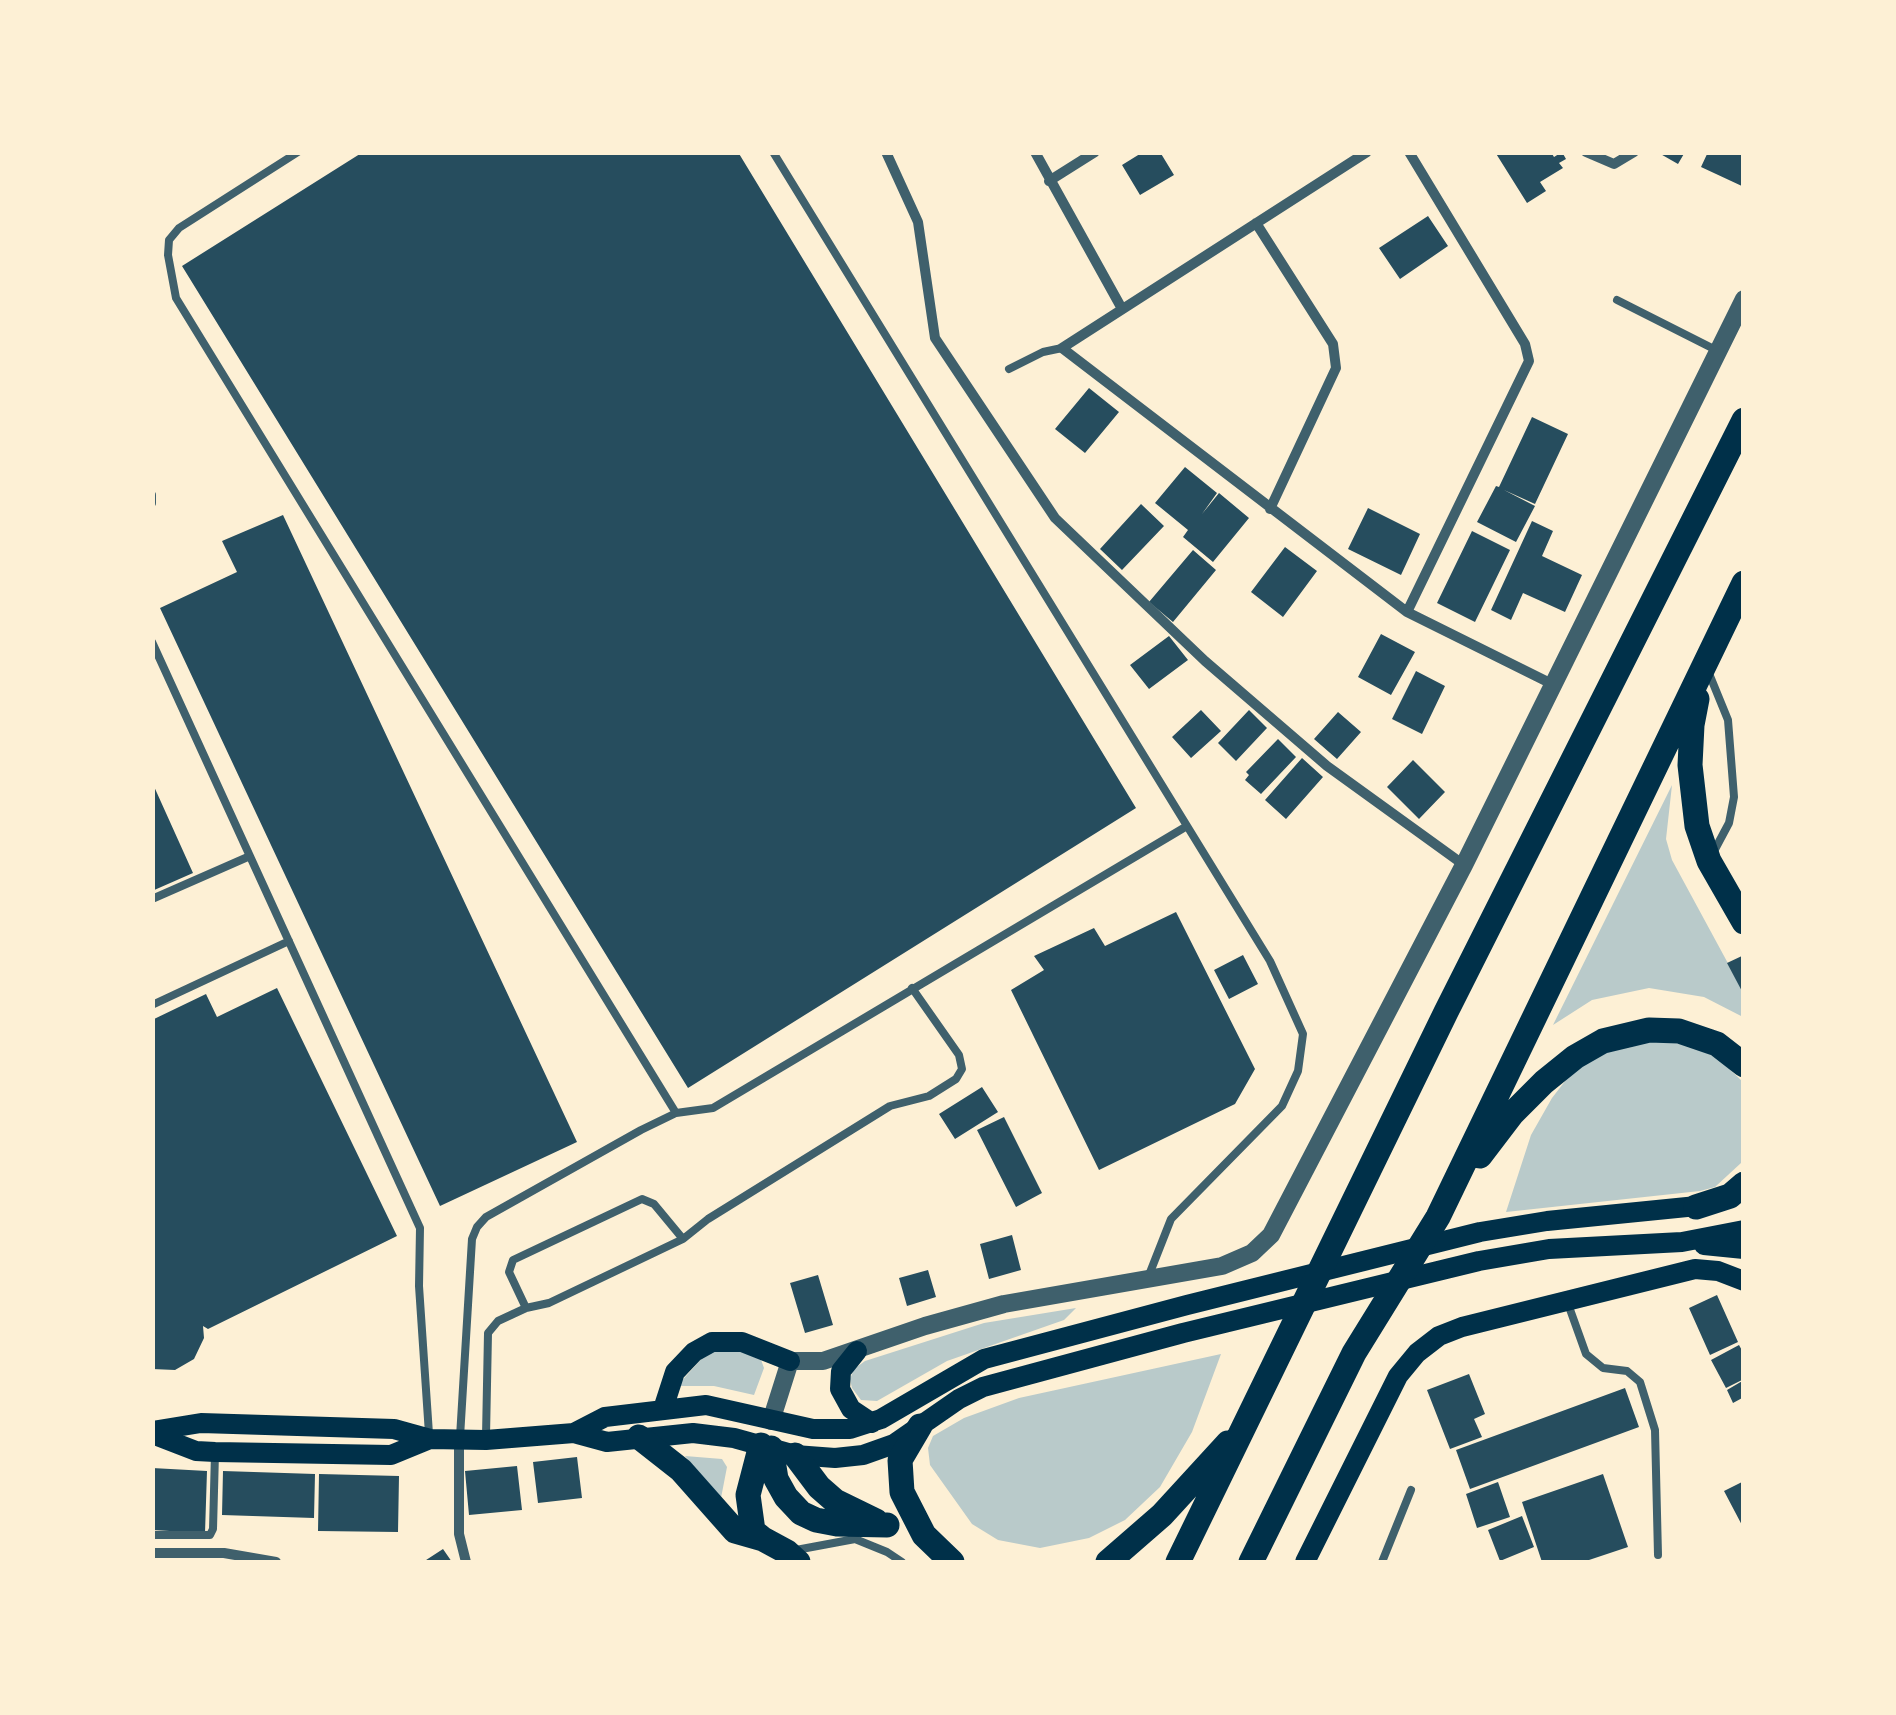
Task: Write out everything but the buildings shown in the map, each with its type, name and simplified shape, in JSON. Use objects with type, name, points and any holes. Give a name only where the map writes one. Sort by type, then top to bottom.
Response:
[{"type":"highway","points":[[1178,1562],[1454,995],[1744,420]]},
{"type":"highway","points":[[1438,1218],[1744,584]]},
{"type":"highway","points":[[1705,663],[1692,725],[1690,765],[1697,826],[1709,862],[1744,922]]},
{"type":"highway","points":[[1251,1562],[1354,1353],[1438,1218],[1512,1114],[1559,1068],[1589,1048],[1631,1033],[1679,1032],[1716,1044],[1744,1064]]},
{"type":"highway","points":[[1696,1207],[1730,1196],[1744,1184]]},
{"type":"highway","points":[[1108,1562],[1162,1515],[1250,1417]]},
{"type":"highway","points":[[920,1426],[905,1447],[899,1472],[906,1504],[924,1535],[952,1562]]},
{"type":"highway","points":[[639,1437],[681,1470],[734,1531],[763,1539]]},
{"type":"highway","points":[[776,1450],[776,1479],[801,1513],[836,1524],[887,1525],[924,1535]]},
{"type":"highway","points":[[776,1450],[748,1495],[753,1531],[792,1557]]},
{"type":"main road","points":[[574,1434],[604,1417],[663,1408],[721,1407],[771,1421],[824,1430],[850,1429],[872,1423],[984,1359],[1188,1304],[1480,1232],[1744,1198]]},
{"type":"main road","points":[[152,1432],[202,1422],[394,1429],[430,1439],[460,1440],[574,1434],[607,1442],[692,1433],[776,1450],[863,1455],[894,1444],[958,1399],[984,1387],[1183,1334],[1479,1261],[1549,1249],[1682,1242],[1744,1230]]},
{"type":"main road","points":[[1682,1242],[1744,1250]]},
{"type":"main road","points":[[1305,1562],[1398,1376],[1439,1336],[1695,1269],[1718,1271],[1744,1282]]},
{"type":"main road","points":[[663,1408],[675,1372],[694,1352],[712,1342],[742,1342],[790,1361]]},
{"type":"main road","points":[[858,1351],[841,1371],[840,1389],[850,1409],[872,1423]]},
{"type":"main road","points":[[771,1421],[776,1450]]},
{"type":"main road","points":[[152,1432],[196,1451],[215,1452],[391,1455],[430,1439]]},
{"type":"street","points":[[886,152],[918,222],[935,338],[1055,518],[1205,661],[1327,766],[1464,865]]},
{"type":"street","points":[[1035,152],[1122,307]]},
{"type":"street","points":[[1049,181],[1095,152]]},
{"type":"street","points":[[1368,152],[1062,348],[1407,612],[1554,685]]},
{"type":"street","points":[[1407,612],[1529,362],[1524,344],[1409,152]]},
{"type":"street","points":[[1586,152],[1614,164],[1634,152]]},
{"type":"street","points":[[1256,223],[1333,344],[1336,368],[1270,509]]},
{"type":"street","points":[[771,1421],[790,1361],[812,1363],[858,1351],[1004,1304],[1233,1263],[1252,1253],[1271,1235],[1464,865],[1744,299]]},
{"type":"street","points":[[460,1440],[458,1534],[466,1562]]},
{"type":"street","points":[[152,1553],[224,1553],[276,1562]]},
{"type":"lane","points":[[298,152],[179,228],[169,240],[176,298],[676,1114]]},
{"type":"lane","points":[[773,152],[1270,961],[1303,1034],[1298,1071],[1282,1106],[1171,1219],[1148,1280]]},
{"type":"lane","points":[[1617,300],[1718,351]]},
{"type":"lane","points":[[1009,369],[1062,348]]},
{"type":"lane","points":[[152,494],[152,503]]},
{"type":"lane","points":[[152,642],[420,1228],[430,1439]]},
{"type":"lane","points":[[1705,663],[1728,720],[1734,798],[1729,824],[1709,862]]},
{"type":"lane","points":[[460,1440],[472,1239],[486,1216],[676,1114],[714,1108],[1187,826]]},
{"type":"lane","points":[[152,899],[250,856]]},
{"type":"lane","points":[[152,1005],[289,941]]},
{"type":"lane","points":[[486,1440],[488,1333],[498,1321],[549,1302],[683,1240],[708,1220],[890,1106],[929,1096],[956,1079],[962,1068],[958,1055],[912,988]]},
{"type":"lane","points":[[526,1308],[508,1272],[513,1260],[642,1199],[654,1204],[683,1240]]},
{"type":"lane","points":[[1567,1301],[1586,1354],[1603,1368],[1627,1370],[1640,1382],[1655,1430],[1658,1554]]},
{"type":"lane","points":[[152,1536],[210,1535],[214,1529],[215,1452]]},
{"type":"lane","points":[[1382,1562],[1411,1490]]},
{"type":"lane","points":[[887,1525],[887,1552]]},
{"type":"lane","points":[[792,1557],[835,1540],[855,1539],[902,1562]]},
{"type":"shaded area","points":[[1672,785],[1666,839],[1672,860],[1743,991],[1743,1017],[1704,997],[1649,988],[1592,1000],[1553,1025]]},
{"type":"shaded area","points":[[1648,1039],[1688,1042],[1720,1060],[1743,1082],[1741,1163],[1715,1187],[1700,1191],[1506,1212],[1531,1135],[1576,1067],[1610,1048]]},
{"type":"shaded area","points":[[1076,1308],[1064,1320],[947,1361],[877,1401],[861,1400],[852,1388],[854,1369],[865,1361],[984,1323]]},
{"type":"shaded area","points":[[720,1346],[760,1357],[764,1368],[754,1395],[714,1386],[677,1386],[705,1355]]},
{"type":"shaded area","points":[[1221,1354],[1192,1432],[1160,1487],[1125,1520],[1089,1538],[1040,1548],[998,1540],[972,1524],[930,1465],[928,1448],[933,1436],[964,1418],[1019,1398]]},
{"type":"shaded area","points":[[685,1456],[722,1459],[727,1467],[721,1498]]}]
